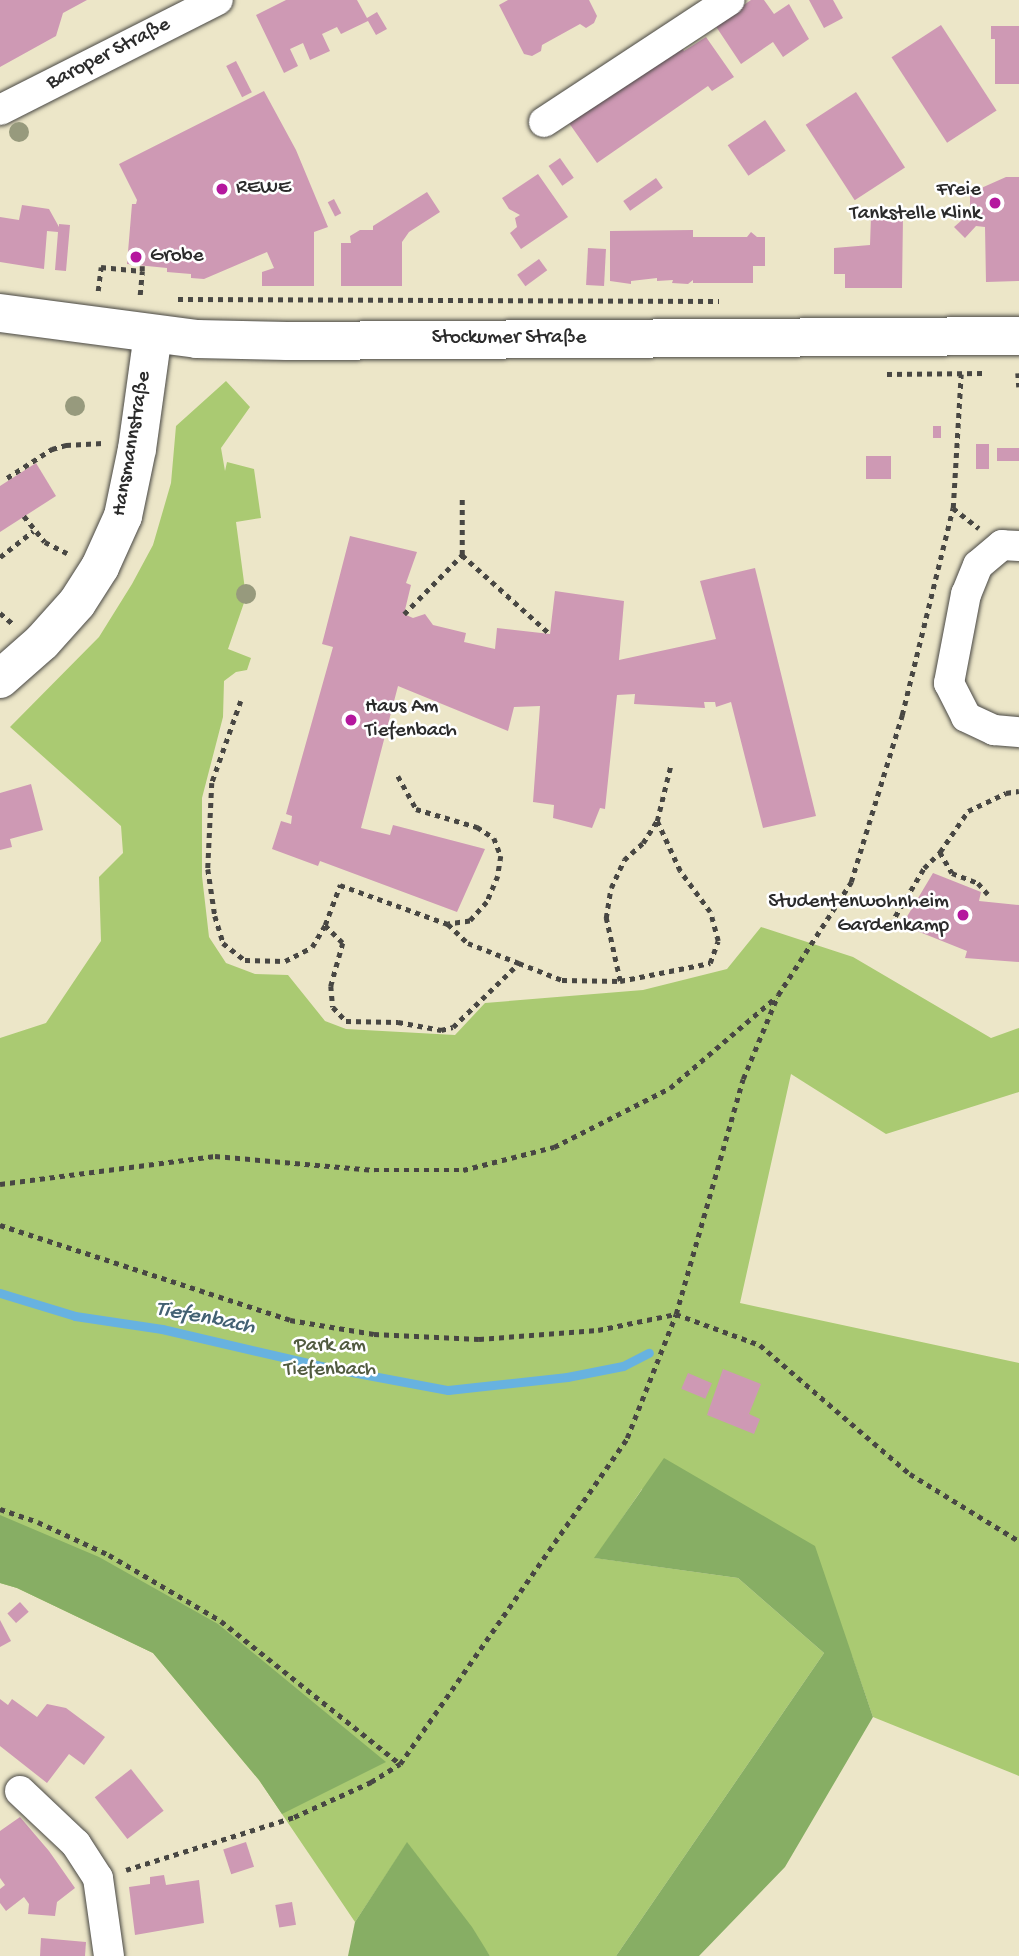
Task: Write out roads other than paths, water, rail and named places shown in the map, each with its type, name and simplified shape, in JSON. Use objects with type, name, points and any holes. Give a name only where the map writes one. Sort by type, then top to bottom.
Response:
[{"type":"main road","name":"Stockumer Straße","points":[[0,313],[153,334],[287,341],[1018,354]]},
{"type":"main road","name":"Hansmannstraße","points":[[0,679],[42,642],[76,603],[100,567],[123,516],[153,334]]},
{"type":"street","name":"Baroper Straße","points":[[0,110],[218,0]]},
{"type":"street","points":[[544,122],[730,0]]},
{"type":"street","points":[[1019,545],[1002,545],[978,565],[966,594],[949,683],[966,717],[994,730],[1019,732]]},
{"type":"street","points":[[20,1791],[76,1844],[98,1878],[109,1956]]},
{"type":"waterway","name":"Tiefenbach","points":[[0,1293],[75,1316],[162,1329],[330,1368],[448,1390],[567,1377],[623,1366],[649,1353]]},
{"type":"place","name":"REWE","points":[[222,189]]},
{"type":"place","name":"Freie Tankstelle Klink","points":[[995,203]]},
{"type":"place","name":"Grobe","points":[[136,257]]},
{"type":"place","name":"Haus Am Tiefenbach","points":[[351,720]]},
{"type":"place","name":"Studentenwohnheim Gardenkamp","points":[[963,915]]},
{"type":"park label","name":"Park am Tiefenbach","points":[[330,1359]]}]
